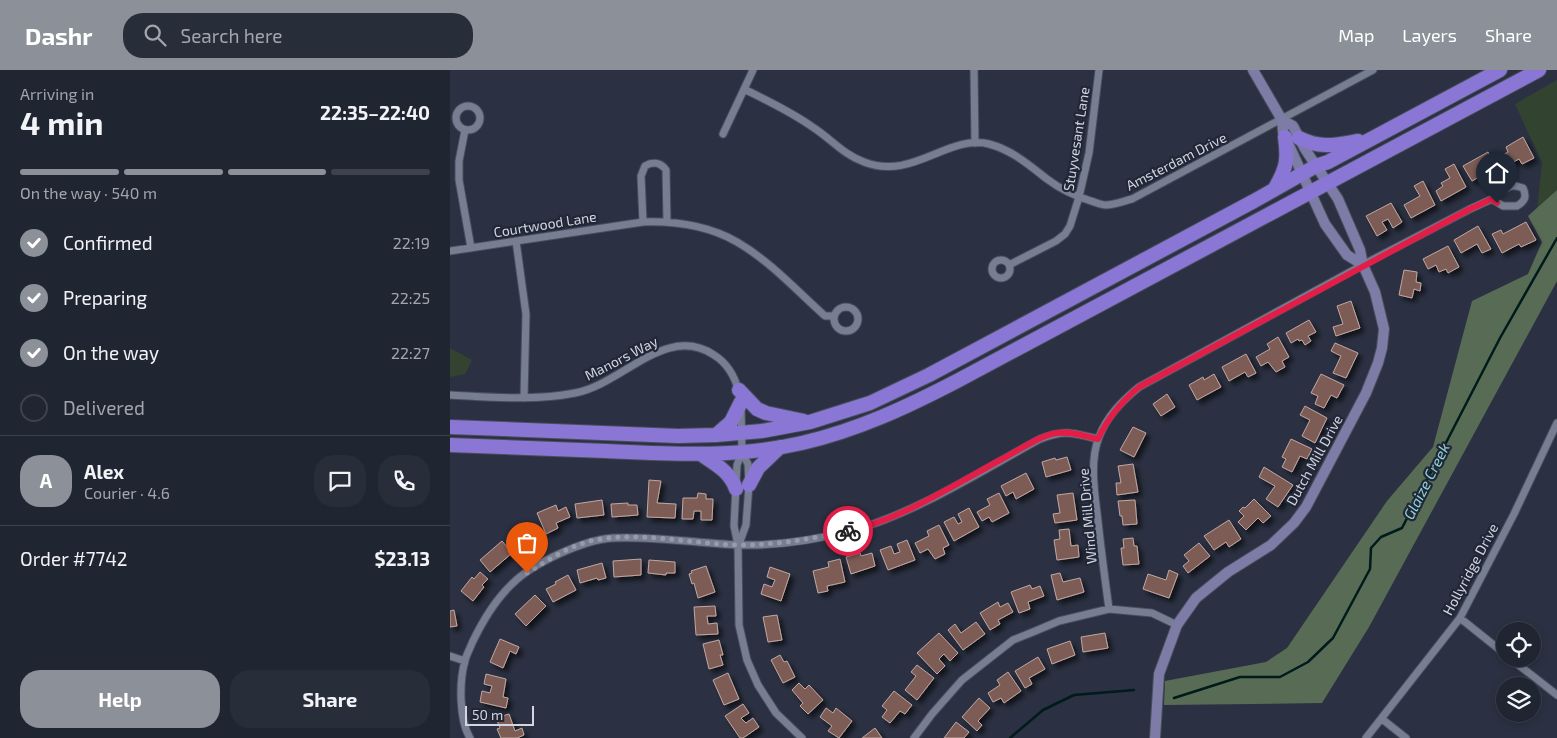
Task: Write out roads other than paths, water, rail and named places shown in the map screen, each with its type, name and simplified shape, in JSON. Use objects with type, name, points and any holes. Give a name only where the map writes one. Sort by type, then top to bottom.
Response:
[{"type":"highway","points":[[450,427],[678,436],[742,434],[810,422],[870,403],[929,375],[1316,166],[1328,162],[1500,70]]},
{"type":"highway","points":[[450,445],[702,455],[780,448],[834,435],[897,412],[1539,70]]},
{"type":"highway","points":[[1275,189],[1284,172],[1292,137],[1322,146],[1369,140]]},
{"type":"highway","points":[[716,435],[732,422],[740,396],[757,409],[766,413],[810,422]]},
{"type":"highway","points":[[702,455],[726,471],[742,487],[758,468],[780,448]]},
{"type":"street","points":[[723,134],[753,70]]},
{"type":"street","points":[[974,70],[975,143]]},
{"type":"street","name":"Stuyvesant Lane","points":[[1009,265],[1047,246],[1065,234],[1070,226],[1080,197],[1093,128],[1100,70]]},
{"type":"street","name":"Dutch Mill Drive","points":[[1155,738],[1159,674],[1177,625],[1196,598],[1228,572],[1271,545],[1306,507],[1366,394],[1382,348],[1384,329],[1381,310],[1363,266],[1360,250],[1338,199],[1316,166],[1292,137],[1253,70]]},
{"type":"street","name":"Amsterdam Drive","points":[[744,89],[792,113],[846,154],[864,162],[880,167],[901,166],[920,161],[954,147],[975,143],[988,144],[1017,156],[1046,178],[1080,197],[1105,205],[1132,199],[1373,70]]},
{"type":"street","points":[[465,130],[459,162],[471,248]]},
{"type":"street","name":"Dutch Mill Drive","points":[[1292,137],[1304,174],[1325,224],[1347,255],[1363,266]]},
{"type":"street","points":[[644,222],[641,176],[645,166],[654,163],[660,164],[666,170],[667,222]]},
{"type":"street","name":"Wind Mill Drive","points":[[1109,609],[1098,521],[1094,466],[1098,439],[1105,424],[1118,406],[1139,387],[1470,209],[1492,199]]},
{"type":"street","name":"Courtwood Lane","points":[[450,251],[644,222],[686,224],[736,242],[756,255],[825,316],[834,316]]},
{"type":"street","points":[[516,241],[526,314],[524,398]]},
{"type":"street","name":"Manors Way","points":[[450,395],[540,398],[588,390],[612,379],[656,352],[676,345],[696,346],[720,358],[735,380],[740,396],[742,452]]},
{"type":"street","name":"Hollyridge Drive","points":[[1366,738],[1460,618],[1514,514],[1557,423]]},
{"type":"street","points":[[470,738],[462,717],[461,697],[465,661],[480,626],[502,594],[513,582],[558,554],[593,540],[612,538],[738,545],[790,542],[854,530],[880,521],[931,498],[1032,443],[1055,433],[1068,432],[1098,439]]},
{"type":"street","points":[[1550,436],[1557,440]]},
{"type":"street","points":[[738,545],[746,525],[742,487],[737,465],[742,452]]},
{"type":"street","points":[[742,452],[748,464],[734,526],[738,545],[739,625],[747,660],[758,685],[776,713],[802,738]]},
{"type":"street","points":[[914,738],[962,680],[1013,640],[1059,621],[1109,609],[1152,613],[1177,625]]},
{"type":"street","points":[[1460,618],[1496,647]]},
{"type":"street","points":[[450,656],[465,661]]},
{"type":"street","points":[[1521,667],[1557,695]]},
{"type":"street","points":[[1382,719],[1406,738]]},
{"type":"waterway","name":"Glaize Creek","points":[[1174,698],[1240,677],[1280,677],[1308,662],[1333,638],[1370,569],[1371,548],[1381,537],[1402,528],[1500,338],[1557,238]]},
{"type":"waterway","points":[[1010,738],[1043,710],[1074,695],[1134,690]]}]
